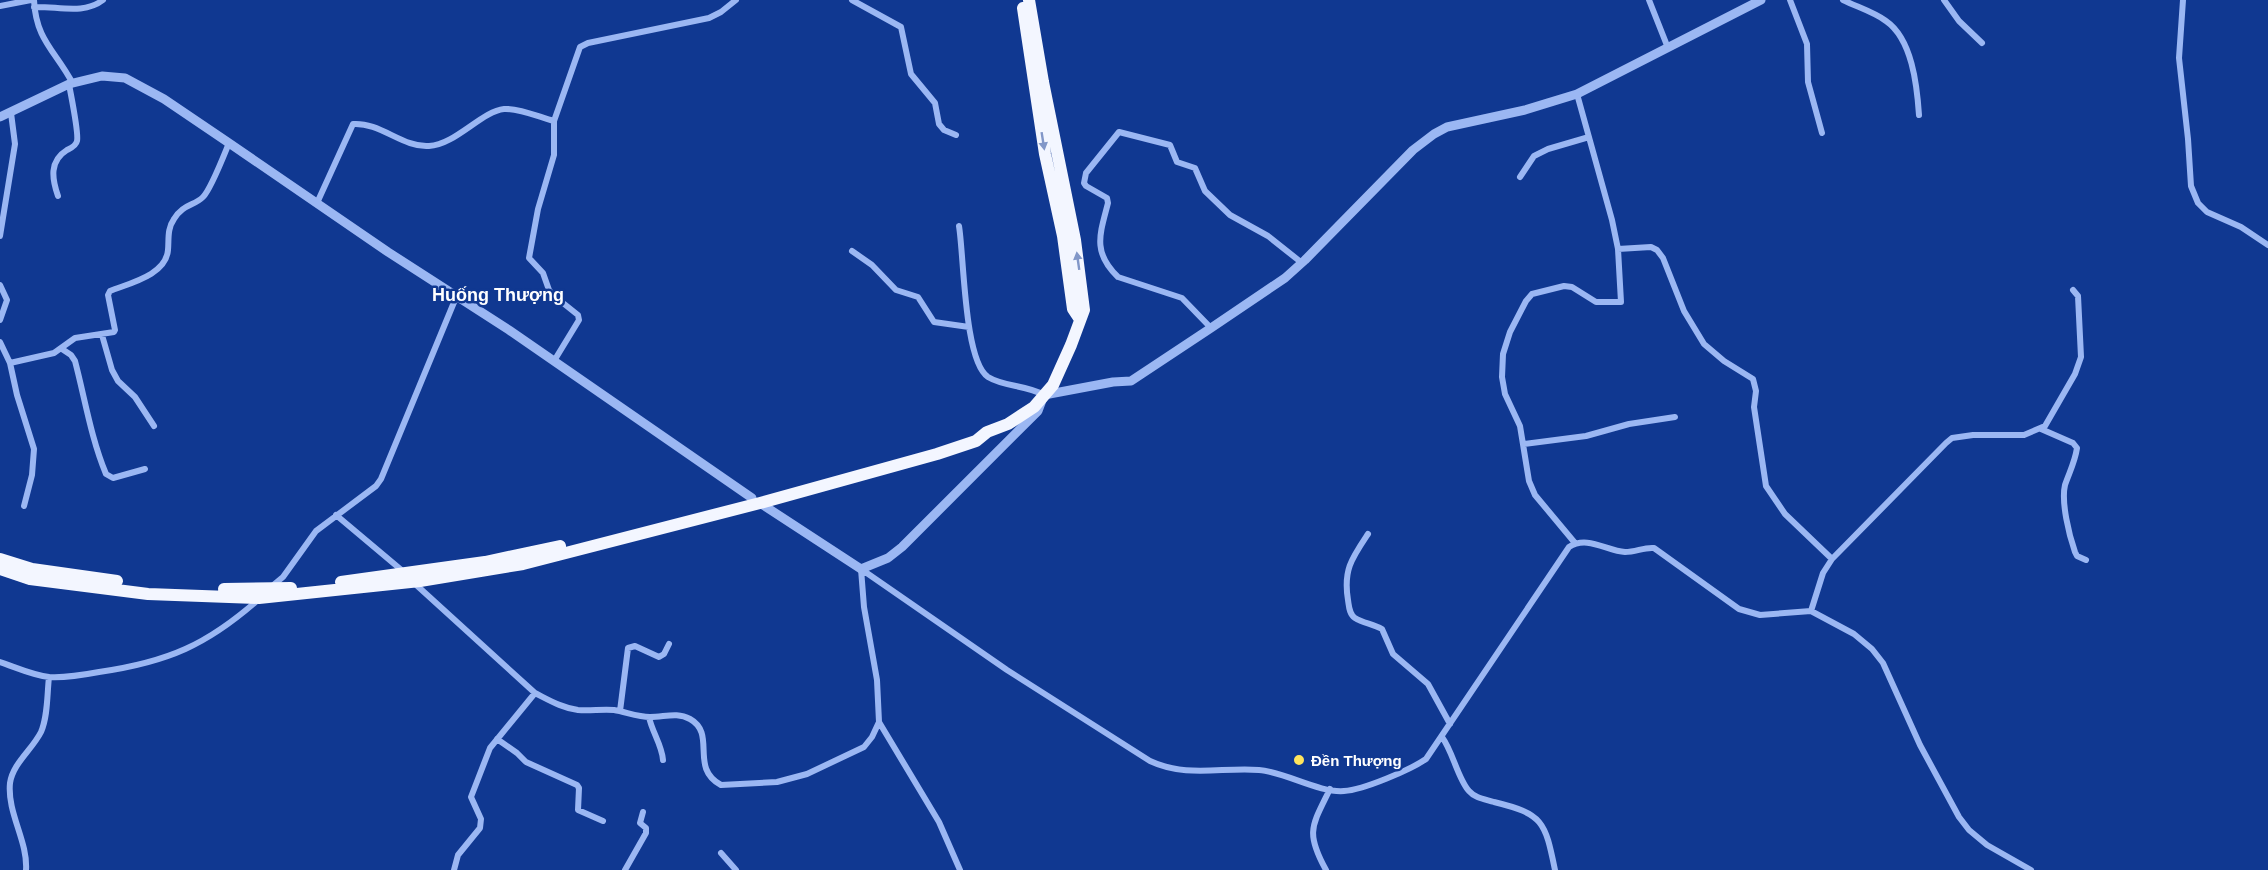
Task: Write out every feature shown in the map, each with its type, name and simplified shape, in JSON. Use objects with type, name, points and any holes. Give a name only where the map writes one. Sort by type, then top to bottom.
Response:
[{"type":"highway","points":[[1022,0],[1045,154],[1063,236],[1073,309],[1079,318]]},
{"type":"highway","points":[[0,569],[30,579],[167,591],[264,594],[409,578],[643,529],[756,500],[1008,424],[1034,406],[1053,385],[1084,310],[1077,257],[1042,82],[1029,0]]},
{"type":"highway","points":[[0,559],[32,569],[167,591]]},
{"type":"street","points":[[0,6],[33,2],[86,8],[103,0]]},
{"type":"street","points":[[554,361],[579,320],[578,315],[549,291],[543,273],[529,258],[529,251],[540,200],[555,155],[554,121],[573,64],[583,44],[709,18],[722,12],[736,0]]},
{"type":"street","points":[[852,0],[901,27],[911,74],[935,103],[939,124],[944,130],[956,135]]},
{"type":"street","points":[[1648,0],[1668,48]]},
{"type":"street","points":[[959,226],[969,327],[977,364],[982,372],[1001,382],[1030,388],[1044,395],[1113,382],[1131,381],[1285,278],[1413,150],[1434,134],[1447,127],[1546,104],[1577,94],[1761,0]]},
{"type":"street","points":[[1790,0],[1807,44],[1808,82],[1822,133]]},
{"type":"street","points":[[1844,0],[1885,20],[1897,30],[1904,40],[1916,80],[1919,115]]},
{"type":"street","points":[[1944,0],[1959,21],[1982,43]]},
{"type":"street","points":[[2183,0],[2179,58],[2191,186],[2198,203],[2207,212],[2241,227],[2268,245]]},
{"type":"street","points":[[33,2],[36,20],[47,46],[68,73],[78,138],[74,146],[58,156],[55,161],[54,184],[58,196]]},
{"type":"street","points":[[0,117],[71,84],[102,76],[125,78],[164,99],[457,295],[1007,670],[1165,768],[1259,770],[1343,791],[1360,788],[1416,766],[1426,759],[1442,737],[1569,547],[1575,543],[1594,543],[1625,552],[1647,547],[1654,548],[1739,609],[1760,615],[1810,611],[1854,634],[1872,649],[1883,663],[1920,745],[1959,818],[1987,845],[2031,870]]},
{"type":"street","points":[[1575,543],[1535,495],[1525,466],[1520,426],[1505,393],[1502,377],[1503,354],[1510,332],[1532,294],[1564,286],[1596,302],[1621,302],[1618,249],[1603,181],[1577,94]]},
{"type":"street","points":[[317,203],[353,124],[374,128],[412,143],[430,147],[449,140],[498,110],[511,109],[554,121]]},
{"type":"street","points":[[0,236],[15,144],[11,113]]},
{"type":"street","points":[[1211,328],[1182,298],[1118,277],[1099,245],[1108,203],[1107,198],[1086,186],[1084,178],[1086,172],[1119,132],[1170,145],[1177,162],[1195,168],[1205,191],[1230,215],[1268,236],[1302,263]]},
{"type":"street","points":[[1520,177],[1534,156],[1548,149],[1589,137]]},
{"type":"street","points":[[10,363],[54,353],[75,338],[102,335],[116,330],[108,295],[110,291],[158,270],[164,263],[168,253],[168,228],[184,207],[205,196],[229,142]]},
{"type":"street","points":[[1618,249],[1651,247],[1657,250],[1663,258],[1684,311],[1704,344],[1724,361],[1753,379],[1756,391],[1754,407],[1766,486],[1785,514],[1832,559]]},
{"type":"street","points":[[852,251],[872,265],[896,290],[918,297],[934,322],[969,327]]},
{"type":"street","points":[[0,285],[7,300],[0,320]]},
{"type":"street","points":[[1810,611],[1823,573],[1832,559],[1952,438],[1973,435],[2025,435],[2045,426],[2075,374],[2082,357],[2078,296],[2073,290]]},
{"type":"street","points":[[0,662],[49,677],[73,676],[143,664],[174,655],[217,633],[283,577],[310,537],[376,486],[386,470],[457,295]]},
{"type":"street","points":[[102,335],[112,370],[118,381],[135,398],[154,426]]},
{"type":"street","points":[[0,342],[10,363],[17,395],[34,449],[32,475],[24,506]]},
{"type":"street","points":[[62,349],[75,361],[90,419],[92,437],[106,474],[113,478],[145,469]]},
{"type":"street","points":[[861,569],[888,558],[902,547],[1038,411],[1044,395]]},
{"type":"street","points":[[1524,444],[1586,436],[1629,424],[1675,417]]},
{"type":"street","points":[[2041,429],[2073,443],[2077,448],[2076,458],[2065,485],[2064,500],[2075,552],[2077,556],[2086,560]]},
{"type":"street","points":[[336,515],[535,693],[578,710],[604,709],[649,717],[671,714],[683,716],[698,725],[703,734],[704,767],[713,781],[721,785],[777,782],[807,774],[869,743],[879,722],[877,680],[864,608],[861,569]]},
{"type":"street","points":[[1368,534],[1352,558],[1347,573],[1346,587],[1351,614],[1355,618],[1382,629],[1393,654],[1428,684],[1450,724]]},
{"type":"street","points":[[620,711],[628,648],[635,646],[659,657],[664,654],[669,644]]},
{"type":"street","points":[[26,870],[25,854],[10,787],[14,769],[34,743],[44,725],[49,677]]},
{"type":"street","points":[[454,870],[458,855],[480,828],[481,819],[471,797],[490,748],[535,693]]},
{"type":"street","points":[[649,717],[663,753],[663,760]]},
{"type":"street","points":[[879,722],[939,822],[960,870]]},
{"type":"street","points":[[1442,737],[1451,749],[1464,785],[1470,792],[1479,798],[1523,809],[1543,826],[1548,837],[1555,870]]},
{"type":"street","points":[[497,739],[518,753],[525,762],[576,785],[579,788],[578,810],[603,821]]},
{"type":"street","points":[[1326,870],[1318,855],[1312,835],[1316,817],[1330,789]]},
{"type":"street","points":[[625,870],[646,833],[646,828],[640,823],[643,812]]},
{"type":"street","points":[[721,853],[736,870]]},
{"type":"place","name":"Đền Thượng","points":[[1299,760]]},
{"type":"district","name":"Huống Thượng","points":[[498,295]]}]
